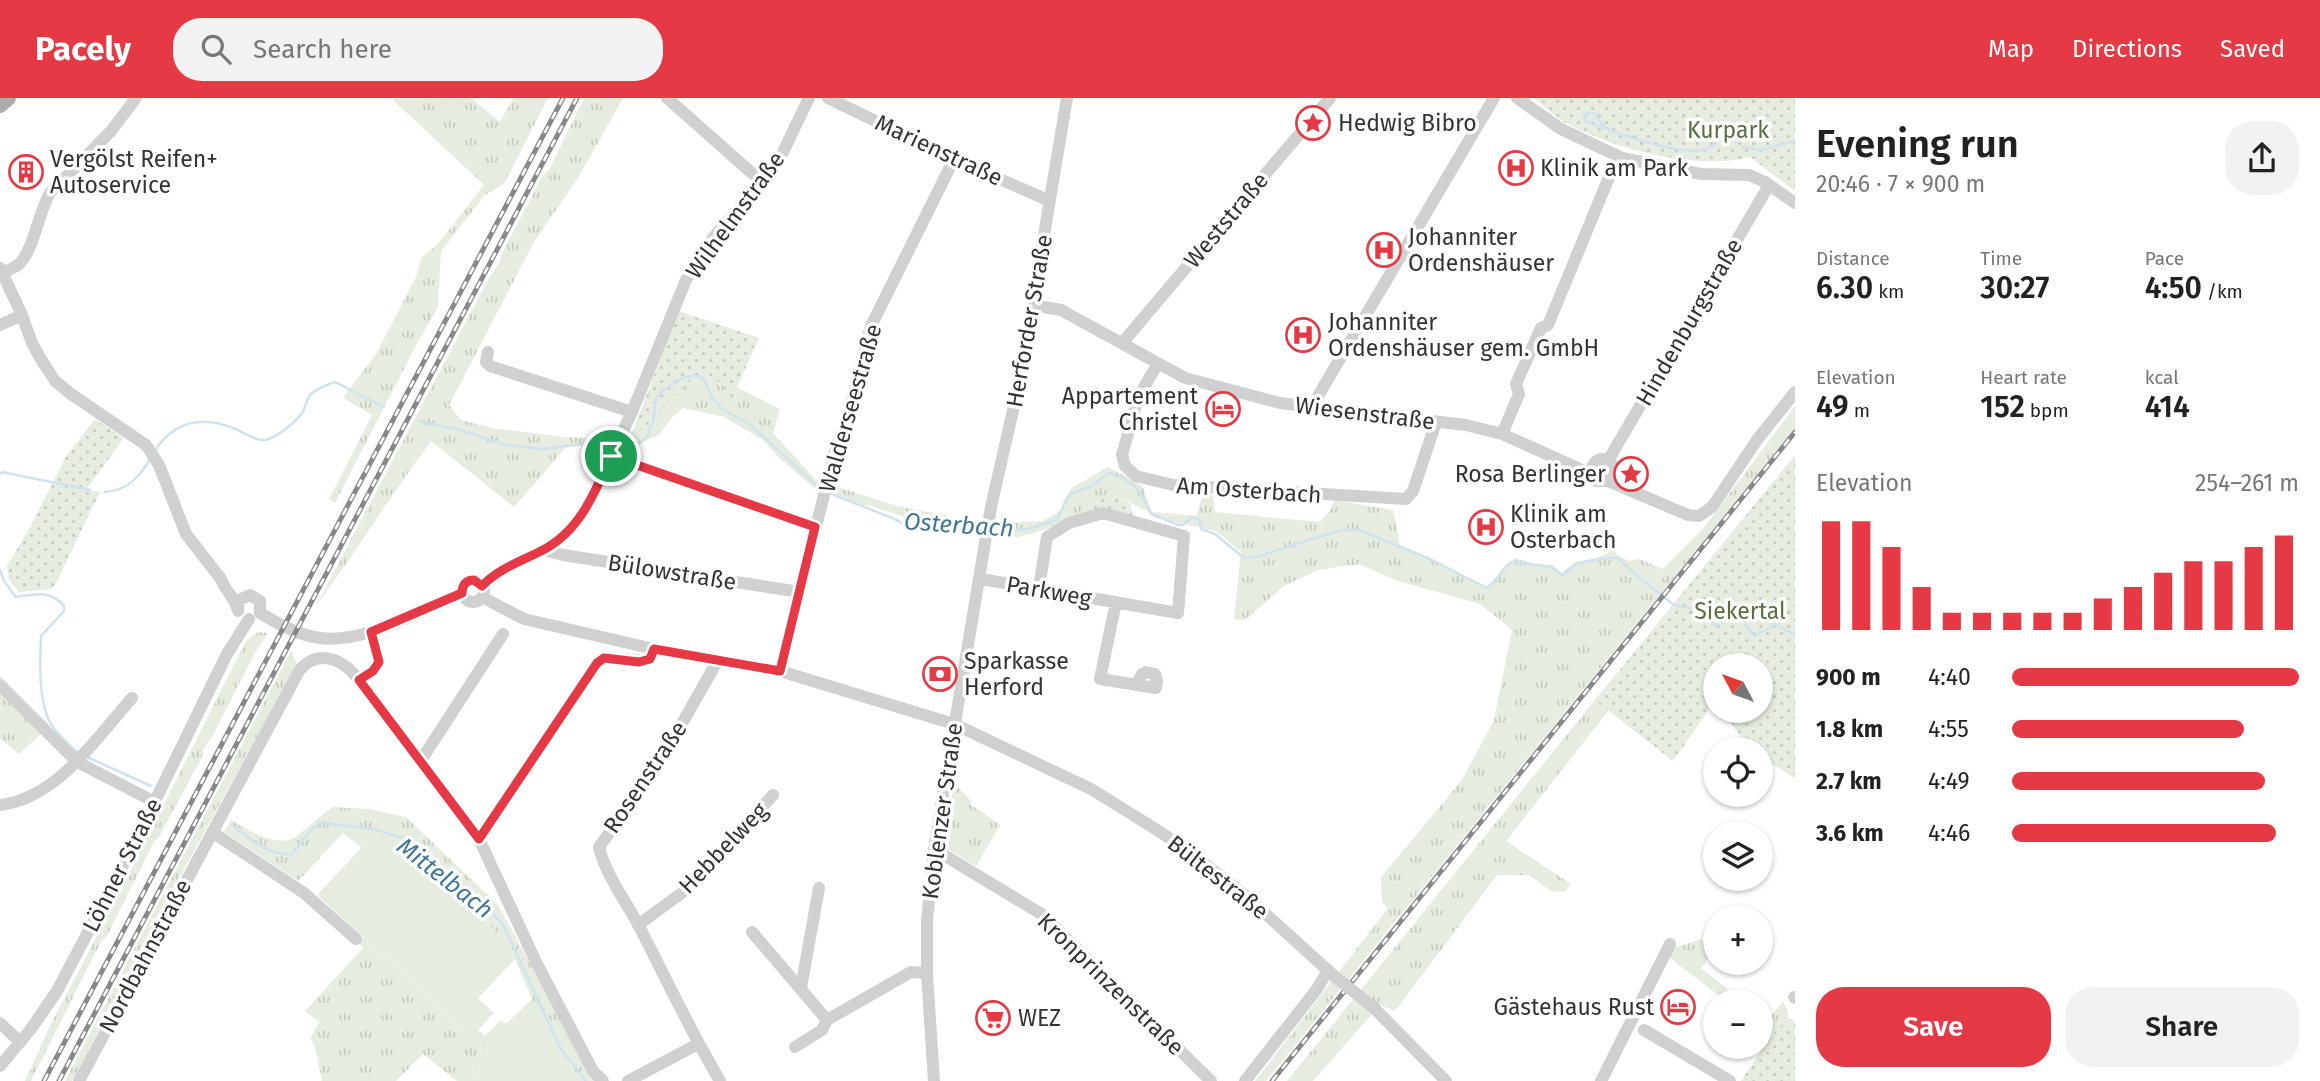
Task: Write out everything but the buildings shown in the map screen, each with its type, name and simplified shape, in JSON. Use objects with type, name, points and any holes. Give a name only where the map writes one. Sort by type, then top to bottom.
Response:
[{"type":"main road","points":[[0,105],[8,98]]},
{"type":"street","points":[[136,98],[111,131],[50,193],[26,254],[18,264],[2,270],[32,343],[55,381],[146,445],[153,455],[186,534],[221,579],[223,587],[246,614],[314,637],[341,639],[371,632],[379,662],[373,671],[359,680],[479,839],[536,962],[593,1071],[603,1081]]},
{"type":"street","points":[[667,98],[762,182]]},
{"type":"street","name":"Wilhelmstraße","points":[[613,453],[686,280],[713,238],[762,182],[783,152],[809,98]]},
{"type":"street","name":"Marienstraße","points":[[828,98],[954,159],[1050,201]]},
{"type":"street","name":"Herforder Straße","points":[[986,543],[1019,384],[1068,98]]},
{"type":"street","points":[[1313,408],[1494,98]]},
{"type":"street","points":[[1517,98],[1561,129],[1622,158],[1701,174],[1749,175],[1767,183],[1795,203]]},
{"type":"street","name":"Weststraße","points":[[1122,342],[1326,99]]},
{"type":"street","name":"Walderseestraße","points":[[780,671],[815,527],[871,327],[954,159]]},
{"type":"street","points":[[1502,434],[1519,394],[1516,384],[1541,327],[1548,325],[1612,170]]},
{"type":"street","name":"Hindenburgstraße","points":[[1609,459],[1767,183]]},
{"type":"street","name":"Wiesenstraße","points":[[1032,304],[1061,310],[1185,378],[1280,403],[1436,422],[1502,434],[1591,474],[1597,481],[1608,481],[1688,515],[1699,516],[1712,507],[1757,440],[1795,392]]},
{"type":"street","points":[[0,325],[22,315]]},
{"type":"street","points":[[488,352],[486,362],[490,366],[629,417]]},
{"type":"street","name":"Am Osterbach","points":[[1158,363],[1138,398],[1122,455],[1125,466],[1136,476],[1172,485],[1406,499],[1413,491],[1436,422]]},
{"type":"street","points":[[482,592],[500,571],[544,550],[564,536],[579,519],[613,453],[815,527]]},
{"type":"street","name":"Hindenburgstraße","points":[[1591,474],[1595,461],[1609,459],[1615,471],[1608,481]]},
{"type":"street","name":"Parkweg","points":[[981,579],[1178,614],[1184,536],[1103,513],[1069,523],[1047,537],[1039,588]]},
{"type":"street","name":"Koblenzer Straße","points":[[934,1081],[927,973],[927,921],[934,849],[986,543]]},
{"type":"street","name":"Bülowstraße","points":[[544,550],[800,592]]},
{"type":"street","points":[[221,579],[229,582],[241,593],[260,601],[246,614]]},
{"type":"street","name":"Bültestraße","points":[[371,632],[462,593],[469,601],[476,601],[482,592],[524,619],[654,649],[780,671],[954,724],[1091,789],[1190,852],[1246,896],[1373,1007],[1446,1081]]},
{"type":"street","points":[[246,614],[242,597],[250,595]]},
{"type":"street","name":"Parkweg","points":[[1116,602],[1100,679],[1136,685]]},
{"type":"street","name":"Löhner Straße","points":[[0,1066],[57,991],[155,802],[246,614]]},
{"type":"street","points":[[420,762],[503,634]]},
{"type":"street","points":[[479,839],[597,663],[604,658],[639,662],[650,659],[654,649]]},
{"type":"street","name":"Nordbahnstraße","points":[[79,1081],[303,666],[321,658],[333,658],[350,669],[359,680]]},
{"type":"street","name":"Rosenstraße","points":[[718,660],[655,771],[598,847],[602,862],[720,1081]]},
{"type":"street","points":[[0,685],[80,758],[155,802]]},
{"type":"street","points":[[0,805],[16,803],[41,791],[80,758],[132,698]]},
{"type":"street","name":"Hebbelweg","points":[[638,925],[690,887],[774,795]]},
{"type":"street","points":[[212,832],[304,893],[356,939]]},
{"type":"street","name":"Kronprinzenstraße","points":[[934,849],[1043,915],[1211,1081]]},
{"type":"street","points":[[801,988],[819,888]]},
{"type":"street","points":[[752,932],[827,1020]]},
{"type":"street","points":[[1601,1081],[1670,944]]},
{"type":"street","points":[[795,1047],[822,1030],[827,1020],[911,972],[927,973]]},
{"type":"street","points":[[1245,1081],[1331,972]]},
{"type":"street","points":[[0,1023],[20,1042]]},
{"type":"street","points":[[1644,1030],[1730,1081]]},
{"type":"street","points":[[628,1081],[698,1044]]},
{"type":"green space","points":[[471,98],[500,122],[513,98],[548,98],[504,184],[485,195],[441,251],[438,307],[335,503],[329,499],[372,415],[343,398],[376,354],[416,277],[421,258],[437,245],[484,185],[392,99]]},
{"type":"green space","points":[[584,98],[623,98],[578,178],[534,242],[449,405],[461,420],[492,428],[602,439],[646,428],[693,378],[720,382],[732,397],[737,387],[780,409],[773,433],[816,480],[897,506],[990,524],[1043,521],[1060,511],[1070,489],[1108,467],[1142,485],[1152,512],[1196,516],[1203,494],[1213,495],[1215,512],[1320,522],[1332,508],[1334,500],[1393,510],[1400,545],[1486,586],[1515,558],[1534,564],[1552,565],[1562,573],[1575,562],[1592,560],[1608,553],[1602,544],[1629,561],[1639,559],[1663,569],[1703,529],[1795,406],[1795,428],[1266,1081],[1255,1081],[1388,908],[1382,902],[1381,877],[1462,780],[1494,720],[1512,630],[1480,604],[1398,581],[1359,564],[1318,570],[1284,586],[1245,620],[1234,619],[1241,552],[1216,531],[1167,520],[1115,496],[1056,525],[1018,537],[952,533],[869,505],[858,506],[843,497],[814,488],[763,440],[724,417],[683,408],[672,417],[659,435],[628,448],[613,443],[568,445],[514,507],[431,441],[316,606],[489,278],[500,262],[501,255],[543,175],[549,170]]},
{"type":"green space","name":"Kurpark","points":[[1534,98],[1795,98],[1795,191],[1750,157],[1730,161],[1707,161],[1632,149],[1608,142],[1568,124]]},
{"type":"green space","points":[[679,311],[759,338],[732,398],[720,382],[693,378],[646,428],[632,433]]},
{"type":"green space","points":[[95,419],[124,438],[86,490],[100,492],[55,585],[51,589],[19,592],[9,580],[7,566],[67,455]]},
{"type":"green space","name":"Siekertal","points":[[1795,455],[1795,778],[1773,764],[1773,737],[1741,737],[1731,723],[1773,723],[1773,653],[1703,653],[1703,718],[1673,761],[1595,700]]},
{"type":"green space","points":[[1115,496],[1130,504],[1134,517],[1072,519],[1092,499]]},
{"type":"green space","points":[[258,632],[268,633],[203,749],[202,757],[154,842],[107,936],[101,941],[31,1081],[25,1081],[49,1028],[246,641]]},
{"type":"green space","points":[[291,651],[297,664],[162,909],[72,1081],[65,1081]]},
{"type":"green space","points":[[0,676],[50,726],[19,754],[0,739]]},
{"type":"green space","points":[[1595,700],[1609,710],[1506,841],[1571,884],[1565,892],[1551,891],[1529,875],[1497,875],[1395,1011],[1380,1005],[1313,1081],[1287,1081]]},
{"type":"green space","points":[[954,783],[971,801],[970,804],[1000,825],[976,866],[944,844]]},
{"type":"green space","points":[[333,807],[368,809],[406,817],[498,905],[596,1081],[588,1081],[576,1073],[532,999],[508,943],[382,826],[362,848],[343,833],[298,881],[224,832],[231,820],[264,837],[282,841],[298,835]]},
{"type":"green space","points":[[382,826],[508,943],[515,959],[478,998],[494,1013],[478,1030],[485,1036],[501,1020],[506,1024],[532,999],[576,1073],[588,1081],[477,1081],[482,1045],[317,895]]},
{"type":"green space","points":[[363,937],[482,1045],[477,1081],[457,1081],[423,1054],[396,1081],[322,1081],[314,1043],[310,1039],[319,1022],[305,1011],[363,948],[359,943]]},
{"type":"green space","points":[[1703,939],[1703,975],[1710,975],[1728,989],[1710,989],[1666,955],[1667,950]]},
{"type":"green space","points":[[1783,1001],[1788,1017],[1773,1034],[1773,1014]]},
{"type":"green space","points":[[1788,1019],[1795,1021],[1795,1081],[1741,1081],[1756,1059],[1773,1059],[1773,1034]]},
{"type":"waterway","points":[[1608,129],[1594,113],[1584,116],[1585,121],[1610,130],[1676,149],[1702,150],[1716,143]]},
{"type":"waterway","points":[[1743,147],[1762,150],[1795,141]]},
{"type":"waterway","name":"Osterbach","points":[[618,449],[628,453],[647,437],[653,421],[656,399],[661,392],[684,377],[699,376],[722,409],[751,425],[820,489]]},
{"type":"waterway","name":"Osterbach","points":[[154,452],[170,434],[188,424],[199,422],[221,424],[255,439],[267,439],[295,421],[313,392],[335,382],[384,407]]},
{"type":"waterway","name":"Osterbach","points":[[419,421],[464,431],[505,445],[542,449],[601,442],[612,446]]},
{"type":"waterway","name":"Osterbach","points":[[105,492],[127,485],[151,458]]},
{"type":"waterway","name":"Osterbach","points":[[0,474],[2,472],[90,490]]},
{"type":"waterway","name":"Osterbach","points":[[990,531],[1028,529],[1057,520],[1072,493],[1090,487],[1109,473],[1131,483],[1144,498],[1151,514],[1179,525],[1183,525],[1191,517],[1199,519],[1201,529],[1215,534],[1244,558],[1259,556],[1341,530],[1359,530],[1430,559],[1487,588],[1510,563],[1551,568],[1562,576],[1580,563],[1618,558],[1674,605],[1695,609],[1717,626],[1728,617],[1743,620],[1754,636],[1775,625],[1795,634]]},
{"type":"waterway","name":"Osterbach","points":[[829,493],[906,526],[983,531]]},
{"type":"waterway","points":[[0,570],[4,581],[16,597],[48,595],[64,606],[64,611],[41,636],[42,693],[51,724],[78,753]]},
{"type":"waterway","points":[[87,757],[151,786]]},
{"type":"waterway","name":"Mittelbach","points":[[232,825],[267,850],[284,854],[292,854],[320,823],[373,829],[403,838],[483,902],[503,925],[561,1049],[586,1081]]},
{"type":"railway","points":[[44,1081],[563,98]]},
{"type":"railway","points":[[59,1081],[577,98]]},
{"type":"railway","points":[[1272,1081],[1795,432]]},
{"type":"place","name":"Hedwig Bibro","points":[[1313,123]]},
{"type":"place","name":"Klinik am Park","points":[[1516,168]]},
{"type":"place","name":"Vergölst Reifen+ Autoservice","points":[[26,172]]},
{"type":"place","name":"Johanniter Ordenshäuser","points":[[1384,250]]},
{"type":"place","name":"Johanniter Ordenshäuser gem. GmbH","points":[[1303,335]]},
{"type":"place","name":"Appartement Christel","points":[[1223,409]]},
{"type":"place","name":"Rosa Berlinger","points":[[1631,474]]},
{"type":"place","name":"Klinik am Osterbach","points":[[1486,527]]},
{"type":"place","name":"Sparkasse Herford","points":[[940,674]]},
{"type":"place","name":"Gästehaus Rust","points":[[1678,1007]]},
{"type":"place","name":"WEZ","points":[[993,1018]]},
{"type":"route","points":[[611,456],[815,527],[780,671],[654,649],[650,659],[639,662],[604,658],[597,663],[479,839],[366,693],[359,680],[373,671],[379,662],[371,632],[462,593],[467,581],[478,581],[482,586],[500,571],[556,542],[579,519],[611,456]]}]
